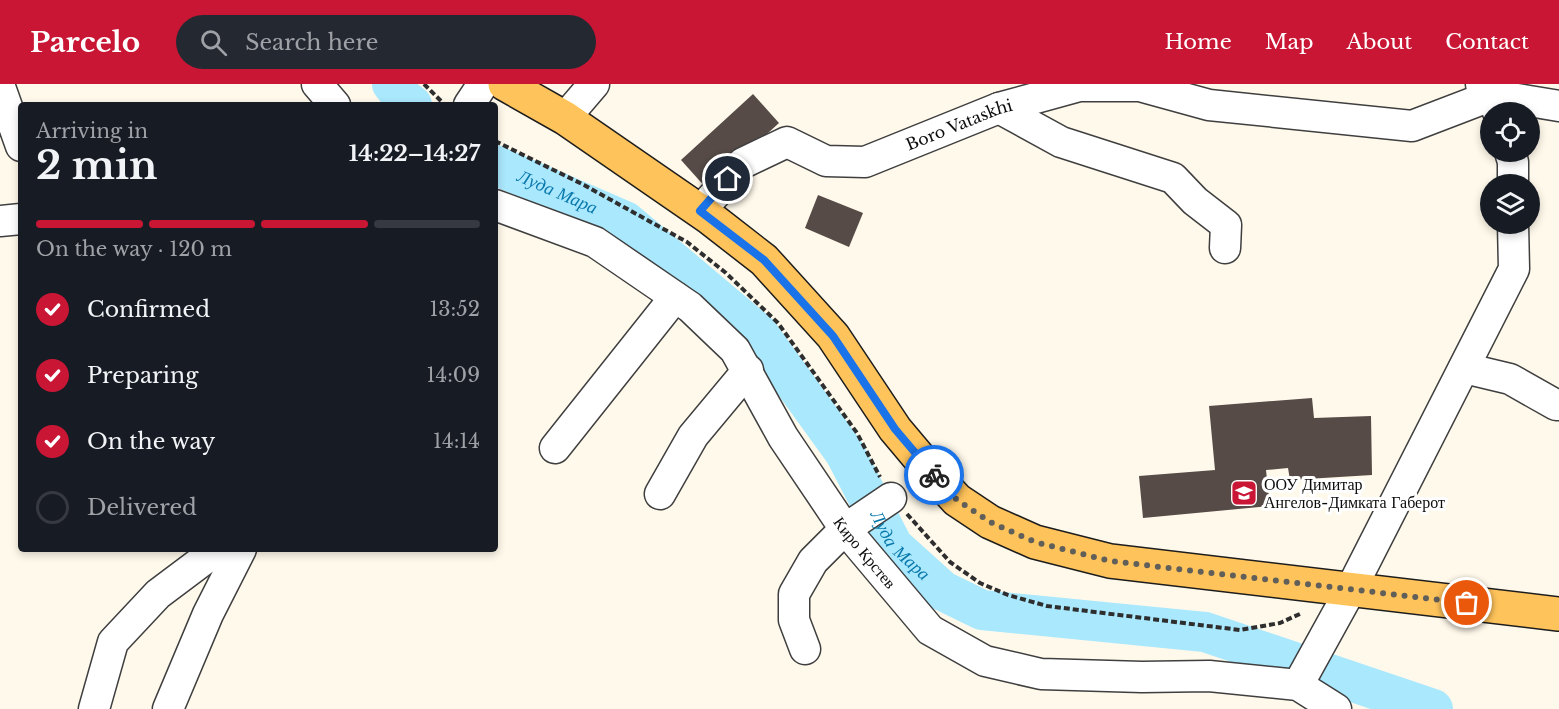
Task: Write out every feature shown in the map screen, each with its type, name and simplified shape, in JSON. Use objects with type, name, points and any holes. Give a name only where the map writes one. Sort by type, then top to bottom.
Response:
[{"type":"main road","points":[[505,84],[565,118],[700,211],[764,260],[833,336],[889,420],[932,473],[957,500],[990,522],[1035,542],[1110,561],[1559,614]]},
{"type":"street","points":[[317,84],[332,102]]},
{"type":"street","points":[[471,102],[483,84]]},
{"type":"street","points":[[565,118],[594,84]]},
{"type":"street","name":"Boro Vataskhi","points":[[700,211],[743,163],[788,142],[826,161],[865,162],[999,108],[1079,86],[1140,86],[1209,105],[1412,126],[1491,97]]},
{"type":"street","points":[[0,87],[18,138]]},
{"type":"street","points":[[1491,97],[1559,106]]},
{"type":"street","points":[[999,108],[1061,142],[1173,178],[1195,201],[1226,225],[1224,248]]},
{"type":"street","name":"Киро Крстев","points":[[498,206],[596,242],[690,307],[735,350],[783,437],[844,529],[930,630],[985,661],[1041,674],[1209,676],[1298,685],[1336,709]]},
{"type":"street","points":[[0,221],[18,219]]},
{"type":"street","points":[[1298,685],[1351,589],[1514,269],[1514,234]]},
{"type":"street","points":[[555,448],[675,297]]},
{"type":"street","points":[[1464,368],[1510,379],[1559,405]]},
{"type":"street","points":[[660,494],[693,436],[748,370]]},
{"type":"street","points":[[804,649],[794,620],[794,594],[813,561],[844,529],[891,498]]},
{"type":"street","points":[[94,709],[113,642],[158,594],[228,552]]},
{"type":"street","points":[[168,709],[208,614],[230,552]]},
{"type":"path","points":[[424,84],[442,102]]},
{"type":"building","points":[[753,94],[779,123],[707,189],[681,160]]},
{"type":"building","points":[[818,195],[863,213],[849,247],[805,228]]},
{"type":"building","points":[[1312,398],[1314,418],[1371,416],[1372,475],[1290,480],[1288,468],[1266,470],[1270,506],[1143,518],[1139,476],[1215,470],[1209,406]]},
{"type":"waterway","name":"Луда Мара","points":[[392,84],[408,102]]},
{"type":"waterway","name":"Луда Мара","points":[[498,166],[625,221],[758,333],[845,453],[893,546],[943,591],[982,610],[1205,632],[1433,709]]},
{"type":"way so far","points":[[934,475],[957,500],[990,522],[1035,542],[1110,561],[1467,603]]},
{"type":"place","name":"ООУ Димитар Ангелов-Димката Габерот","points":[[1244,493]]},
{"type":"route","points":[[728,179],[700,211],[764,260],[833,336],[895,429],[934,475]]}]
